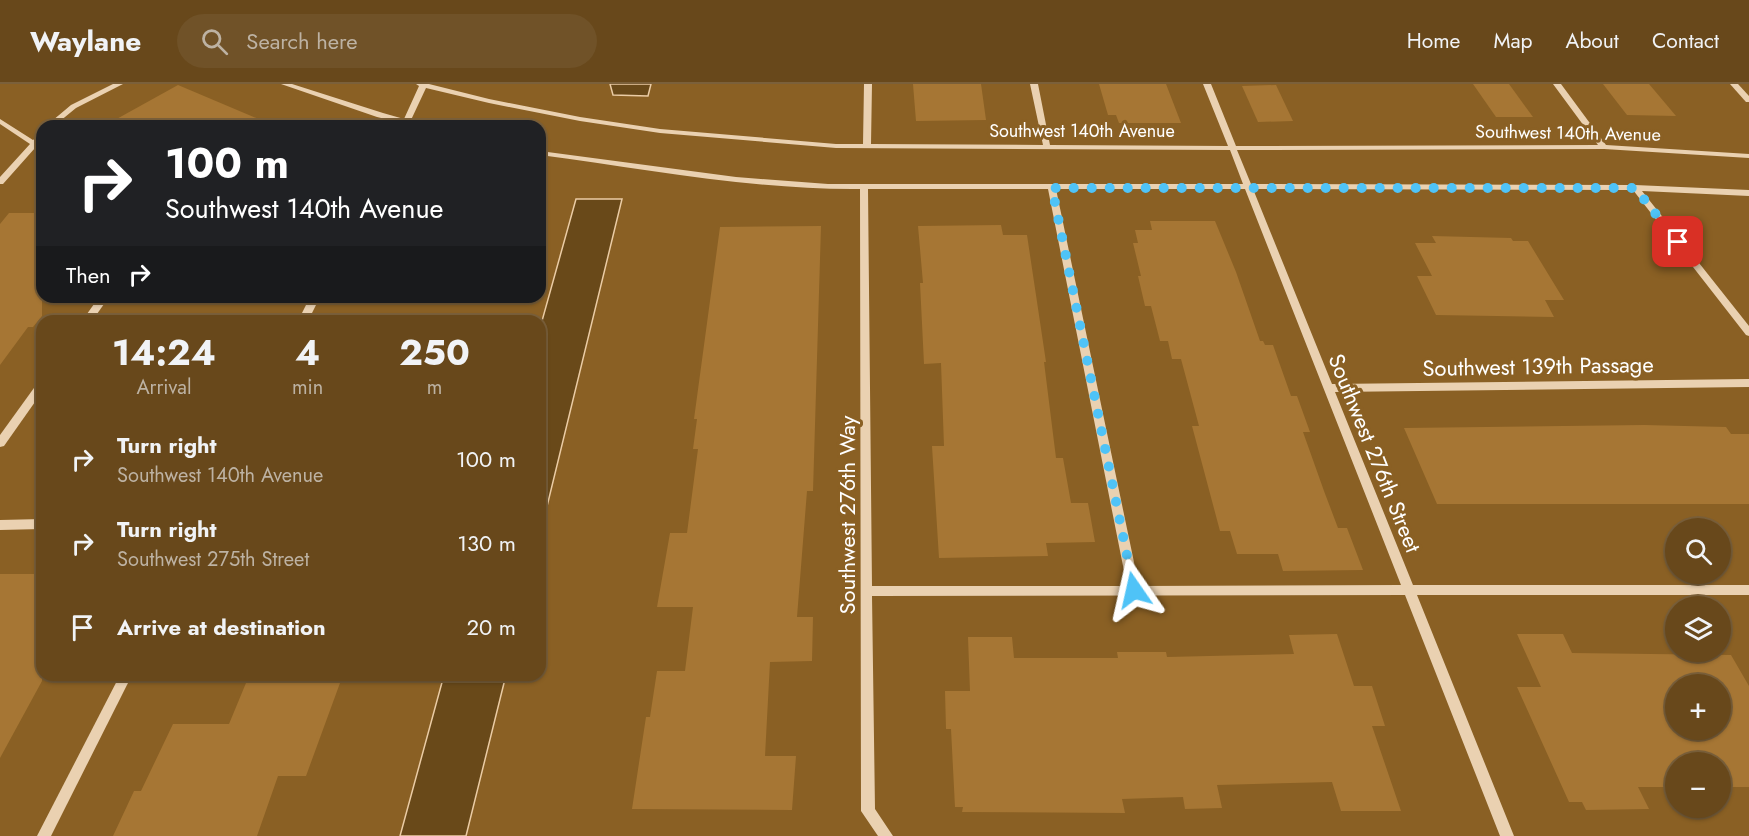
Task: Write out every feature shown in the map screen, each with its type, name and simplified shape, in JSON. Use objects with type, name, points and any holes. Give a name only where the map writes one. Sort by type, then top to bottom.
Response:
[{"type":"street","points":[[55,120],[85,100],[119,84]]},
{"type":"street","points":[[285,84],[393,120]]},
{"type":"street","points":[[407,120],[422,84]]},
{"type":"street","name":"Southwest 140th Avenue","points":[[422,84],[557,115],[660,131],[756,141],[867,146],[1604,147],[1749,156]]},
{"type":"street","points":[[867,146],[868,84]]},
{"type":"street","points":[[1034,84],[1047,147]]},
{"type":"street","name":"Southwest 276th Street","points":[[1207,84],[1507,836]]},
{"type":"street","points":[[1557,84],[1604,147]]},
{"type":"street","points":[[1734,84],[1749,100]]},
{"type":"street","points":[[0,121],[36,146]]},
{"type":"street","points":[[0,182],[36,142]]},
{"type":"street","points":[[546,154],[736,179],[828,187],[1454,186],[1635,188],[1749,193]]},
{"type":"street","name":"Southwest 276th Way","points":[[864,187],[868,811],[886,836]]},
{"type":"street","points":[[1052,188],[1134,590]]},
{"type":"street","points":[[1635,188],[1749,333]]},
{"type":"street","name":"Southwest 139th Passage","points":[[1328,388],[1749,383]]},
{"type":"street","points":[[0,443],[36,392]]},
{"type":"street","points":[[0,525],[36,524]]},
{"type":"street","points":[[867,591],[1749,590]]},
{"type":"street","points":[[44,836],[123,681]]},
{"type":"shaded area","points":[[610,84],[651,84],[648,96],[613,95]]},
{"type":"shaded area","points":[[576,199],[622,199],[546,510],[546,315],[544,315]]},
{"type":"shaded area","points":[[442,681],[505,681],[466,836],[400,836]]},
{"type":"building","points":[[913,84],[981,84],[986,120],[916,121]]},
{"type":"building","points":[[1099,84],[1166,84],[1181,123],[1119,123],[1116,115],[1108,115]]},
{"type":"building","points":[[1473,84],[1509,84],[1533,117],[1496,117]]},
{"type":"building","points":[[1603,84],[1649,84],[1676,116],[1627,115]]},
{"type":"building","points":[[178,85],[261,120],[115,120]]},
{"type":"building","points":[[1276,85],[1293,121],[1258,122],[1242,86]]},
{"type":"building","points":[[9,213],[36,213],[36,303],[42,303],[42,315],[36,315],[36,323],[33,327],[28,327],[0,365],[0,224]]},
{"type":"building","points":[[1150,221],[1215,221],[1260,341],[1263,341],[1265,345],[1273,345],[1291,396],[1297,396],[1310,432],[1303,432],[1338,528],[1347,528],[1363,570],[1283,571],[1278,554],[1237,554],[1230,531],[1220,531],[1192,426],[1199,426],[1181,359],[1172,359],[1168,341],[1160,341],[1151,306],[1145,306],[1138,276],[1141,276],[1133,243],[1138,243],[1135,230],[1152,230]]},
{"type":"building","points":[[1001,225],[1003,235],[1027,235],[1046,362],[1044,362],[1056,458],[1063,458],[1071,503],[1088,503],[1095,542],[1046,543],[1048,556],[939,558],[932,446],[944,446],[941,363],[924,364],[920,283],[923,283],[918,226]]},
{"type":"building","points":[[821,226],[813,491],[807,491],[797,617],[813,617],[812,661],[770,662],[765,756],[796,756],[792,810],[632,809],[646,717],[650,717],[657,671],[685,671],[693,607],[657,607],[670,533],[687,533],[698,449],[693,449],[697,419],[694,419],[720,227]]},
{"type":"building","points":[[1432,236],[1511,238],[1513,241],[1528,241],[1564,300],[1545,300],[1554,317],[1436,315],[1417,276],[1432,276],[1415,243],[1436,243]]},
{"type":"building","points":[[1644,425],[1726,427],[1731,434],[1749,434],[1749,504],[1437,504],[1404,428]]},
{"type":"building","points":[[0,574],[36,574],[36,681],[42,681],[0,758]]},
{"type":"building","points":[[1337,634],[1354,686],[1372,686],[1385,726],[1372,726],[1401,811],[1341,811],[1332,782],[1217,785],[1222,808],[1185,809],[1183,797],[1122,799],[1125,813],[962,812],[963,807],[955,807],[951,729],[946,729],[945,691],[970,691],[968,637],[1012,637],[1014,658],[1118,658],[1117,652],[1166,652],[1167,657],[1294,654],[1289,635]]},
{"type":"building","points":[[1517,634],[1563,634],[1572,653],[1665,654],[1665,662],[1731,662],[1731,655],[1749,686],[1749,787],[1731,787],[1731,752],[1665,752],[1665,787],[1638,787],[1649,809],[1586,810],[1582,802],[1569,802],[1517,687],[1541,687]]},
{"type":"building","points":[[246,683],[340,683],[306,776],[278,776],[257,836],[113,836],[134,791],[141,791],[173,724],[229,724]]},
{"type":"route","points":[[1134,590],[1052,188],[1454,186],[1635,188],[1678,242]]}]
